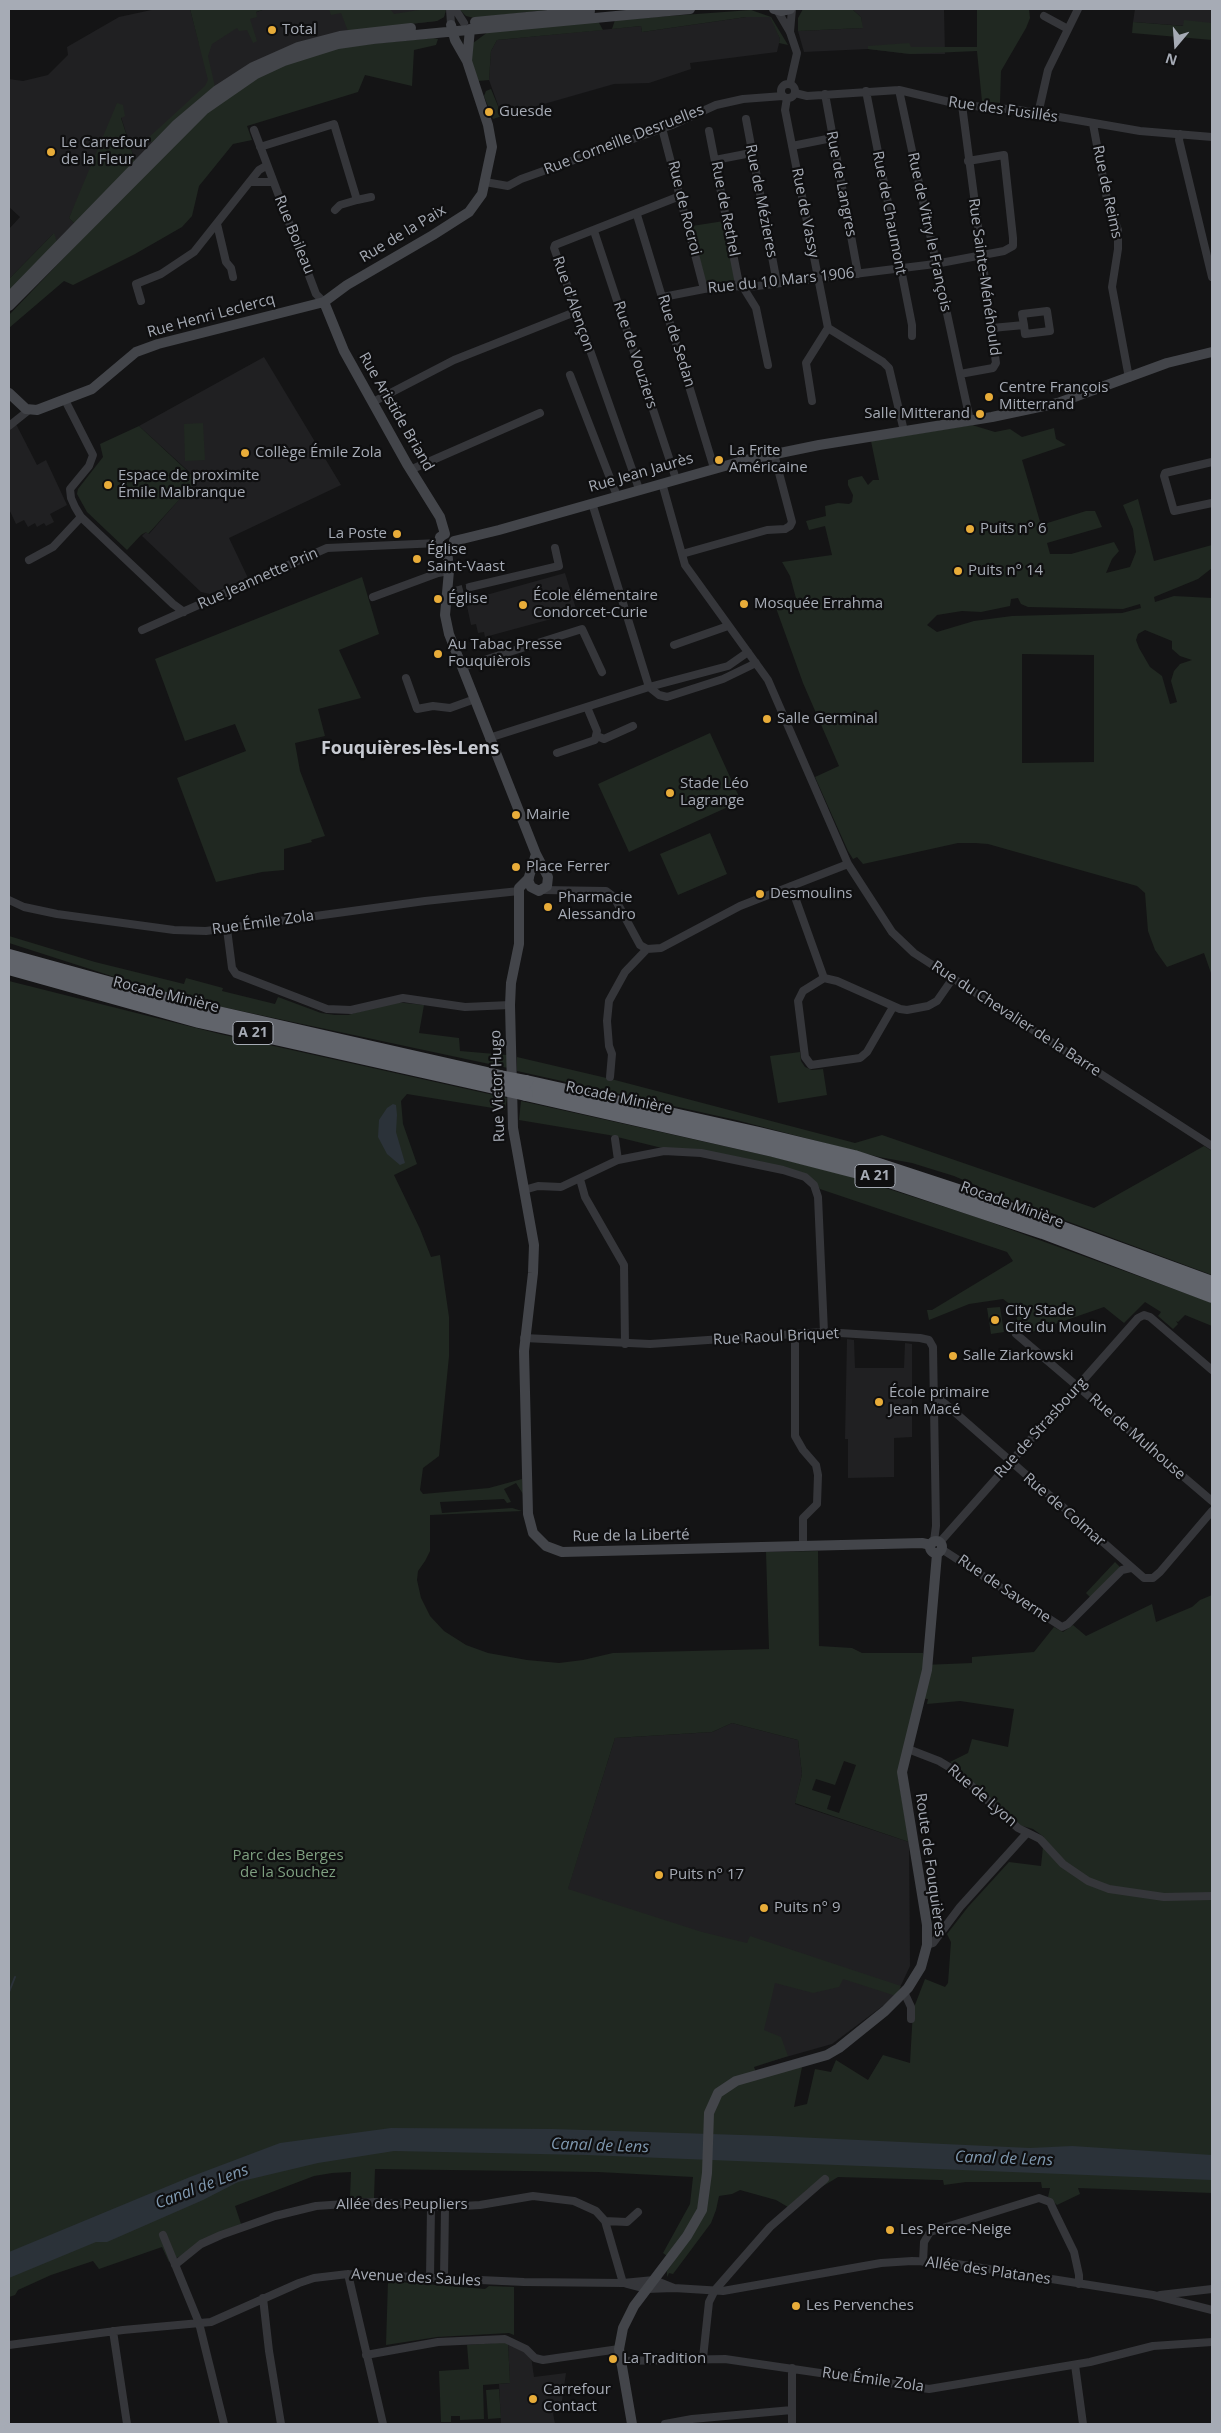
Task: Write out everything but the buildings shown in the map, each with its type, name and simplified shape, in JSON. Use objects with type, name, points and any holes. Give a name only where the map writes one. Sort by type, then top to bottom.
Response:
[{"type":"highway","name":"Rocade Minière","points":[[11,959],[209,1011],[526,1088],[878,1177],[1008,1220],[1212,1296]]},
{"type":"highway","name":"Rocade Minière","points":[[526,1088],[759,1134],[854,1157],[985,1200],[1212,1283]]},
{"type":"street","points":[[450,9],[451,28],[467,61]]},
{"type":"street","points":[[455,9],[467,26],[467,61]]},
{"type":"street","points":[[9,306],[183,129],[222,96],[256,74],[301,54],[338,44],[467,26],[619,9]]},
{"type":"street","points":[[467,26],[690,9]]},
{"type":"street","points":[[775,9],[791,9],[790,32]]},
{"type":"street","points":[[775,9],[790,32],[797,53],[786,92]]},
{"type":"street","points":[[1038,114],[1048,70],[1078,9]]},
{"type":"street","points":[[1044,16],[1068,29]]},
{"type":"street","points":[[9,296],[177,124],[216,91],[253,67],[298,47],[340,36],[451,28]]},
{"type":"street","name":"Rue de la Paix","points":[[324,302],[347,285],[469,212],[478,201],[492,155],[491,137],[467,61]]},
{"type":"street","name":"Rue des Fusillés","points":[[795,93],[808,96],[899,90],[962,106],[1002,108],[1093,124],[1212,137]]},
{"type":"street","name":"Rue de Vitry le François","points":[[899,90],[960,374]]},
{"type":"street","name":"Rue de Chaumont","points":[[866,91],[912,325],[912,336]]},
{"type":"street","name":"Rue Corneille Desruelles","points":[[485,182],[508,186],[662,128],[716,105],[786,92],[794,96],[795,93]]},
{"type":"street","name":"Rue de Vassy","points":[[786,92],[785,110],[828,328]]},
{"type":"street","name":"Rue de Langres","points":[[825,94],[858,274]]},
{"type":"street","name":"Rue Sainte-Ménéhould","points":[[960,374],[993,368],[996,362],[962,106]]},
{"type":"street","name":"Rue de Mézieres","points":[[746,119],[777,283]]},
{"type":"street","points":[[260,147],[334,124],[357,200]]},
{"type":"street","name":"Rue de Reims","points":[[1093,124],[1108,199],[1118,230],[1118,249],[1112,287],[1129,378]]},
{"type":"street","name":"Rue de Rocroi","points":[[662,128],[704,289]]},
{"type":"street","name":"Rue Boileau","points":[[254,130],[266,166],[316,294],[324,302]]},
{"type":"street","name":"Rue de Rethel","points":[[709,131],[741,286]]},
{"type":"street","points":[[1180,134],[1212,277]]},
{"type":"street","points":[[792,146],[832,138]]},
{"type":"street","points":[[715,160],[751,153]]},
{"type":"street","name":"Rue du 10 Mars 1906","points":[[663,297],[704,289],[777,283],[935,264],[1004,250],[1013,246],[1004,155],[968,161]]},
{"type":"street","points":[[141,301],[136,284],[161,274],[194,252],[250,182],[266,166]]},
{"type":"street","points":[[250,182],[273,182]]},
{"type":"street","name":"Rue d'Alençon","points":[[639,489],[554,248],[555,245],[637,215],[680,196]]},
{"type":"street","points":[[335,210],[340,205],[371,197]]},
{"type":"street","name":"Rue de Sedan","points":[[637,215],[714,468]]},
{"type":"street","points":[[217,224],[226,262],[231,268],[233,277]]},
{"type":"street","name":"Rue de Vouziers","points":[[594,231],[676,479]]},
{"type":"street","points":[[741,286],[756,308],[768,365]]},
{"type":"street","name":"Rue Henri Leclercq","points":[[29,410],[37,410],[97,386],[136,352],[324,302]]},
{"type":"street","name":"Rue Aristide Briand","points":[[324,302],[336,337],[374,402],[410,470],[440,517],[446,542],[451,591],[447,625],[489,738],[536,854],[547,876]]},
{"type":"street","points":[[374,402],[454,360],[575,312]]},
{"type":"street","points":[[992,328],[1024,325]]},
{"type":"street","points":[[812,401],[806,363],[828,328],[883,362],[889,368],[904,431]]},
{"type":"street","name":"Rue Jean Jaurès","points":[[446,542],[499,530],[714,468],[774,454],[1058,403],[1182,358],[1212,352]]},
{"type":"street","points":[[960,374],[970,420]]},
{"type":"street","points":[[570,375],[616,496]]},
{"type":"street","points":[[9,393],[29,410],[9,426]]},
{"type":"street","points":[[64,400],[93,455],[89,466],[70,488],[71,498],[81,517],[173,604],[184,612]]},
{"type":"street","points":[[410,470],[540,413]]},
{"type":"street","points":[[682,554],[767,530],[786,529],[790,526],[792,522],[774,454]]},
{"type":"street","points":[[1212,462],[1165,474],[1164,476],[1174,511],[1212,503]]},
{"type":"street","name":"Rue du Chevalier de la Barre","points":[[662,483],[685,565],[768,680],[848,864],[882,918],[900,942],[1212,1146]]},
{"type":"street","points":[[592,503],[649,687],[660,695],[667,696],[723,679],[756,663]]},
{"type":"street","points":[[29,560],[52,547],[81,517]]},
{"type":"street","name":"Rue Jeannette Prin","points":[[142,630],[328,548],[446,542]]},
{"type":"street","points":[[470,587],[559,566],[555,548]]},
{"type":"street","points":[[373,597],[438,573],[448,572]]},
{"type":"street","points":[[674,645],[728,626]]},
{"type":"street","points":[[462,667],[582,630],[602,672]]},
{"type":"street","points":[[489,738],[649,687],[728,666],[748,652]]},
{"type":"street","points":[[406,678],[418,709],[433,706],[450,708],[475,700]]},
{"type":"street","points":[[587,707],[597,736],[604,739],[633,726]]},
{"type":"street","points":[[557,753],[588,743],[595,740],[597,736]]},
{"type":"street","points":[[536,854],[530,876],[537,889]]},
{"type":"street","points":[[537,889],[565,891],[600,890],[610,893],[640,945],[646,949],[661,948],[740,906],[848,864]]},
{"type":"street","points":[[547,876],[547,886],[519,891],[522,883],[539,870],[547,876],[565,891]]},
{"type":"street","points":[[791,886],[824,978]]},
{"type":"street","name":"Rue Émile Zola","points":[[9,900],[24,907],[57,914],[164,928],[206,931],[433,900],[519,891]]},
{"type":"street","name":"Rue Victor Hugo","points":[[519,891],[519,944],[511,983],[510,1005],[513,1128],[534,1245],[533,1273],[524,1338]]},
{"type":"street","points":[[227,929],[232,968],[236,974],[320,1008],[346,1010],[402,998],[465,1008],[510,1005]]},
{"type":"street","points":[[610,1078],[612,1054],[609,1046],[607,1021],[609,1001],[625,972],[646,949]]},
{"type":"street","points":[[893,1007],[877,1035],[860,1058],[811,1065],[805,1056],[798,1000],[803,991],[824,978],[837,981],[893,1007],[907,1010],[933,1004],[940,998],[953,978]]},
{"type":"street","points":[[615,1139],[618,1160]]},
{"type":"street","points":[[524,1190],[538,1186],[561,1187],[618,1160],[654,1153],[683,1151],[782,1170],[810,1180],[817,1190],[818,1197],[824,1332]]},
{"type":"street","points":[[580,1179],[586,1197],[624,1265],[624,1344]]},
{"type":"street","name":"Rue de Strasbourg","points":[[938,1544],[1138,1318],[1144,1315],[1150,1317],[1212,1370]]},
{"type":"street","name":"Rue Raoul Briquet","points":[[524,1338],[650,1344],[824,1332],[929,1340],[933,1347],[936,1528],[938,1544]]},
{"type":"street","points":[[796,1334],[795,1436],[803,1450],[816,1465],[818,1475],[817,1504],[803,1518],[803,1546]]},
{"type":"street","name":"Rue de Mulhouse","points":[[1016,1334],[1212,1501]]},
{"type":"street","name":"Rue de la Liberté","points":[[524,1338],[528,1514],[533,1533],[546,1546],[562,1552],[579,1552],[938,1544]]},
{"type":"street","name":"Rue de Colmar","points":[[934,1394],[1144,1578],[1153,1578],[1212,1511]]},
{"type":"street","name":"Rue de Saverne","points":[[938,1544],[1062,1627],[1068,1624],[1122,1570],[1131,1568]]},
{"type":"street","name":"Route de Fouquières","points":[[654,2280],[699,2216],[706,2196],[709,2125],[712,2103],[725,2086],[736,2081],[826,2055],[858,2034],[904,1992],[918,1973],[926,1945],[927,1925],[902,1777],[927,1670],[938,1544]]},
{"type":"street","name":"Rue de Lyon","points":[[908,1749],[928,1755],[954,1770],[1018,1828],[1040,1839],[1075,1874],[1099,1887],[1164,1897],[1212,1896]]},
{"type":"street","points":[[926,1945],[934,1943],[960,1907],[1027,1833]]},
{"type":"street","points":[[904,1992],[911,2007],[911,2019]]},
{"type":"street","points":[[703,2358],[709,2302],[715,2290],[770,2227],[824,2179]]},
{"type":"street","name":"Allée des Peupliers","points":[[175,2264],[201,2244],[221,2234],[297,2210],[354,2202],[445,2207],[480,2205],[533,2196],[549,2197],[586,2205],[605,2221]]},
{"type":"street","points":[[924,2262],[924,2242],[930,2232],[1039,2198],[1050,2202],[1074,2252],[1079,2284]]},
{"type":"street","points":[[430,2278],[431,2206]]},
{"type":"street","points":[[444,2278],[445,2207]]},
{"type":"street","points":[[623,2283],[605,2221],[627,2222],[638,2212]]},
{"type":"street","points":[[163,2235],[199,2323],[224,2424]]},
{"type":"street","name":"Allée des Platanes","points":[[646,2289],[736,2289],[881,2263],[944,2262],[1153,2295],[1212,2310]]},
{"type":"street","points":[[348,2274],[382,2424]]},
{"type":"street","name":"Avenue des Saules","points":[[9,2345],[113,2331],[199,2323],[219,2319],[263,2298],[314,2278],[348,2274],[524,2282],[623,2283],[654,2280]]},
{"type":"street","points":[[632,2424],[619,2349],[626,2322],[646,2289],[654,2280]]},
{"type":"street","name":"Allée des Platanes","points":[[654,2280],[674,2288]]},
{"type":"street","name":"Avenue des Saules","points":[[623,2283],[646,2289]]},
{"type":"street","name":"Allée des Platanes","points":[[1153,2295],[1212,2289]]},
{"type":"street","points":[[263,2298],[269,2352],[281,2424]]},
{"type":"street","points":[[113,2331],[127,2424]]},
{"type":"street","points":[[366,2355],[438,2342],[505,2339],[513,2341],[526,2349],[535,2358],[543,2360],[619,2349]]},
{"type":"street","name":"Rue Émile Zola","points":[[621,2361],[703,2358],[792,2368],[929,2389],[1075,2365],[1153,2346],[1212,2342]]},
{"type":"street","points":[[1075,2365],[1083,2424]]},
{"type":"street","points":[[792,2368],[792,2424]]},
{"type":"street","points":[[665,2424],[692,2419],[792,2410]]},
{"type":"shaded area","points":[[156,9],[190,9],[199,43],[246,16],[265,9],[446,10],[444,17],[437,21],[338,32],[135,161],[121,117],[123,105],[69,218],[75,224],[57,242],[53,234],[9,279],[9,229],[20,217],[9,207],[9,79],[23,81],[48,75],[68,55],[67,47],[119,17]]},
{"type":"shaded area","points":[[852,9],[944,9],[945,54],[910,54],[868,49],[804,52],[798,31],[862,28],[861,17]]},
{"type":"shaded area","points":[[1135,9],[1212,9],[1212,28],[1133,22]]},
{"type":"shaded area","points":[[746,17],[771,17],[780,39],[777,52],[690,63],[691,69],[649,83],[614,84],[502,116],[489,80],[491,51],[497,40],[641,26],[642,32]]},
{"type":"shaded area","name":"Collège Émile Zola","points":[[264,357],[341,485],[229,538],[248,578],[210,594],[201,592],[142,536],[146,532],[149,534],[197,479],[139,426]]},
{"type":"shaded area","points":[[16,424],[37,465],[46,460],[67,505],[50,514],[54,522],[46,526],[44,523],[37,527],[35,523],[28,527],[24,520],[16,524],[9,509],[9,429]]},
{"type":"shaded area","name":"École élémentaire Condorcet-Curie","points":[[565,573],[577,612],[485,637],[484,632],[478,633],[476,624],[471,625],[467,606],[480,601],[479,597]]},
{"type":"shaded area","name":"École primaire Jean Macé","points":[[847,1339],[854,1340],[855,1368],[904,1368],[905,1343],[912,1344],[912,1437],[894,1438],[894,1477],[848,1478],[848,1439],[845,1439]]},
{"type":"shaded area","points":[[732,1723],[798,1740],[802,1774],[795,1804],[909,1842],[910,1966],[896,1996],[832,2044],[754,2066],[567,1891],[615,1738],[712,1732]]},
{"type":"shaded area","points":[[508,2342],[531,2356],[534,2377],[566,2373],[561,2408],[556,2409],[553,2413],[555,2424],[501,2424],[499,2384],[510,2383]]},
{"type":"green space","points":[[190,9],[265,9],[256,12],[257,17],[250,19],[257,41],[253,43],[247,30],[239,31],[237,28],[212,44],[208,56],[215,87],[154,142],[149,142],[146,140],[205,86],[208,80]]},
{"type":"green space","points":[[329,9],[390,9],[394,14],[425,9],[446,10],[444,17],[437,21],[348,31],[341,13],[331,15]]},
{"type":"green space","points":[[459,9],[557,9],[474,18],[466,16]]},
{"type":"green space","points":[[803,9],[852,9],[861,17],[863,28],[798,31],[798,18]]},
{"type":"green space","points":[[977,9],[1029,9],[1030,18],[1026,28],[1001,71],[1000,103],[982,101],[977,51],[910,54],[868,49],[868,46],[909,43],[911,47],[977,47]]},
{"type":"green space","points":[[751,10],[771,17],[788,45],[779,43],[780,39],[770,17],[746,17],[642,32],[641,26],[612,29],[615,20]]},
{"type":"green space","points":[[1184,20],[1212,23],[1212,40],[1132,33],[1133,22],[1183,26]]},
{"type":"green space","points":[[598,21],[603,30],[497,40],[491,51],[489,80],[478,81],[471,60],[473,43],[488,32]]},
{"type":"green space","points":[[438,39],[436,45],[414,50],[412,86],[365,75],[358,92],[247,126],[252,140],[233,144],[199,186],[192,216],[182,227],[135,254],[73,285],[64,281],[9,328],[9,315],[195,121],[266,71],[338,47]]},
{"type":"green space","points":[[491,89],[502,116],[493,119],[484,96],[486,91]]},
{"type":"green space","points":[[117,103],[123,105],[125,116],[121,118],[135,161],[75,224],[69,218]]},
{"type":"green space","points":[[724,221],[735,280],[709,284],[705,281],[692,226]]},
{"type":"green space","points":[[54,233],[57,242],[9,292],[9,279]]},
{"type":"green space","points":[[203,423],[205,460],[185,461],[184,424]]},
{"type":"green space","points":[[972,425],[995,432],[1010,429],[1022,437],[1054,428],[1056,439],[1066,445],[1022,460],[1041,525],[1086,511],[1095,511],[1102,527],[1047,543],[1050,554],[1071,554],[1114,542],[1119,551],[1112,559],[1106,573],[1130,567],[1136,552],[1133,529],[1123,505],[1138,499],[1154,561],[1212,545],[1212,568],[1198,579],[1154,597],[1155,602],[1174,596],[1212,598],[1212,976],[1204,953],[1167,967],[1155,950],[1148,931],[1145,893],[1137,886],[988,844],[958,843],[863,864],[857,857],[853,859],[815,777],[839,766],[803,683],[776,608],[797,602],[790,576],[782,562],[832,555],[825,526],[809,530],[806,521],[826,516],[825,506],[838,503],[849,504],[852,502],[853,495],[848,485],[848,480],[862,476],[868,485],[873,480],[879,480],[871,441]],"holes":[[[1018,598],[1021,604],[1028,607],[1123,609],[1140,604],[1141,608],[1122,613],[1012,616],[974,621],[937,632],[927,625],[937,615],[962,611],[981,612],[1010,606],[1011,599]],[[1145,630],[1172,641],[1172,649],[1180,656],[1192,660],[1180,664],[1174,671],[1171,681],[1177,702],[1170,704],[1162,676],[1150,667],[1139,648],[1136,640],[1138,634]],[[1022,654],[1094,655],[1094,762],[1022,763]]]},
{"type":"green space","points":[[139,426],[197,480],[148,534],[146,532],[141,535],[127,550],[87,512],[77,494],[78,489],[103,457],[100,444]]},
{"type":"green space","points":[[362,577],[379,634],[339,650],[361,698],[318,709],[325,736],[295,743],[300,771],[325,836],[311,840],[312,842],[284,849],[284,870],[262,872],[216,882],[177,778],[246,751],[235,724],[185,741],[155,659]]},
{"type":"green space","name":"Stade Léo Lagrange","points":[[710,733],[741,801],[629,852],[598,784]]},
{"type":"green space","points":[[710,833],[727,874],[678,895],[660,854]]},
{"type":"green space","points":[[9,936],[95,962],[184,984],[186,978],[223,988],[222,991],[275,1004],[278,997],[321,1013],[348,1015],[395,1002],[424,1005],[419,1033],[459,1038],[460,1051],[507,1055],[508,1068],[218,1006],[152,989],[9,943]]},
{"type":"green space","name":"Parc des Berges de la Souchez","points":[[9,981],[220,1034],[507,1098],[505,1110],[407,1094],[401,1101],[403,1124],[417,1164],[394,1175],[431,1257],[440,1255],[449,1317],[449,1356],[439,1456],[423,1468],[420,1490],[423,1494],[489,1488],[522,1479],[523,1494],[516,1483],[504,1489],[511,1502],[507,1503],[504,1499],[440,1502],[442,1513],[512,1508],[522,1511],[430,1515],[430,1551],[418,1571],[417,1580],[421,1598],[430,1616],[444,1631],[466,1645],[488,1653],[559,1663],[613,1653],[769,1649],[766,1552],[818,1551],[819,1646],[852,1648],[862,1653],[923,1653],[923,1665],[972,1663],[972,1657],[1034,1652],[1054,1627],[1063,1632],[1073,1625],[1086,1636],[1152,1604],[1156,1622],[1192,1607],[1200,1600],[1212,1595],[1212,2193],[1078,2188],[1080,2194],[1057,2205],[1048,2197],[1050,2188],[1042,2188],[1041,2182],[966,2182],[944,2185],[943,2180],[838,2177],[815,2191],[810,2187],[788,2207],[776,2200],[740,2190],[732,2194],[719,2196],[711,2223],[673,2274],[669,2273],[667,2277],[667,2271],[674,2261],[663,2253],[690,2204],[693,2177],[598,2172],[375,2169],[374,2198],[350,2198],[351,2172],[314,2176],[235,2206],[241,2224],[169,2262],[162,2247],[99,2269],[93,2261],[51,2275],[18,2290],[15,2295],[9,2297]],"holes":[[[918,1698],[928,1699],[927,1704],[960,1701],[1014,1709],[1008,1747],[972,1739],[968,1753],[950,1762],[1019,1825],[1033,1829],[1044,1837],[1041,1866],[1009,1862],[968,1907],[947,1934],[951,1942],[948,1983],[945,1987],[925,1979],[913,2010],[910,2063],[883,2055],[868,2080],[836,2060],[831,2072],[815,2069],[807,2104],[794,2107],[802,2067],[758,2078],[754,2067],[788,2056],[781,2037],[764,2030],[775,1983],[813,1993],[839,1987],[843,1979],[896,1996],[901,1986],[750,1936],[747,1943],[702,1932],[568,1889],[615,1738],[712,1732],[732,1723],[798,1740],[802,1774],[795,1803],[909,1842],[898,1775]],[[844,1761],[856,1765],[839,1813],[827,1809],[831,1796],[812,1790],[816,1779],[835,1785]]]},
{"type":"green space","points":[[800,1052],[801,1061],[805,1067],[812,1070],[823,1069],[827,1095],[778,1103],[770,1056]]},
{"type":"green space","points":[[517,1057],[615,1080],[855,1143],[882,1135],[1094,1208],[1204,1146],[1212,1151],[1212,1275],[1010,1200],[954,1176],[912,1163],[879,1157],[736,1120],[517,1071]]},
{"type":"green space","points":[[521,1101],[773,1157],[845,1175],[979,1218],[1212,1303],[1212,1326],[1185,1315],[1178,1322],[1176,1321],[1178,1324],[1173,1329],[1158,1316],[1161,1312],[1145,1302],[1124,1323],[1104,1307],[1032,1332],[1017,1320],[1015,1308],[1003,1299],[969,1304],[929,1320],[927,1310],[932,1310],[1013,1261],[1007,1252],[820,1189],[814,1181],[701,1150],[662,1148],[609,1135],[519,1120]]},
{"type":"green space","name":"City Stade Cite du Moulin","points":[[1000,1307],[1004,1332],[991,1334],[987,1308]]},
{"type":"green space","points":[[1115,1562],[1120,1567],[1091,1598],[1086,1593]]},
{"type":"green space","points":[[388,2281],[485,2289],[489,2286],[514,2287],[514,2335],[509,2333],[437,2337],[386,2345]]},
{"type":"green space","points":[[508,2342],[510,2383],[483,2385],[484,2419],[460,2420],[460,2416],[451,2416],[451,2422],[441,2422],[439,2371],[469,2369],[467,2345]]},
{"type":"green space","points":[[499,2389],[501,2418],[488,2419],[486,2390]]},
{"type":"water","points":[[393,1104],[396,1105],[396,1132],[405,1163],[400,1165],[387,1154],[378,1137],[379,1120],[387,1108]]},
{"type":"water","name":"Canal de Lens","points":[[391,2128],[553,2129],[773,2136],[1030,2148],[1072,2146],[1212,2155],[1212,2180],[587,2155],[394,2151],[318,2163],[238,2182],[203,2200],[107,2242],[96,2242],[9,2278],[9,2252],[190,2177],[280,2143]]},
{"type":"waterway","points":[[9,1992],[15,1977]]},
{"type":"tunnel","points":[[455,591],[470,587]]},
{"type":"place","name":"Total","points":[[272,30]]},
{"type":"place","name":"Guesde","points":[[489,112]]},
{"type":"place","name":"Le Carrefour de la Fleur","points":[[51,152]]},
{"type":"place","name":"Centre François Mitterrand","points":[[989,397]]},
{"type":"place","name":"Salle Mitterand","points":[[980,414]]},
{"type":"place","name":"Collège Émile Zola","points":[[245,453]]},
{"type":"place","name":"La Frite Américaine","points":[[719,460]]},
{"type":"place","name":"Espace de proximite Émile Malbranque","points":[[108,485]]},
{"type":"place","name":"Puits n° 6","points":[[970,529]]},
{"type":"place","name":"La Poste","points":[[397,534]]},
{"type":"place","name":"Église Saint-Vaast","points":[[417,559]]},
{"type":"place","name":"Puits n° 14","points":[[958,571]]},
{"type":"place","name":"Église","points":[[438,599]]},
{"type":"place","name":"Mosquée Errahma","points":[[744,604]]},
{"type":"place","name":"École élémentaire Condorcet-Curie","points":[[523,605]]},
{"type":"place","name":"Au Tabac Presse Fouquièrois","points":[[438,654]]},
{"type":"place","name":"Salle Germinal","points":[[767,719]]},
{"type":"place","name":"Stade Léo Lagrange","points":[[670,793]]},
{"type":"place","name":"Mairie","points":[[516,815]]},
{"type":"place","name":"Place Ferrer","points":[[516,867]]},
{"type":"place","name":"Desmoulins","points":[[760,894]]},
{"type":"place","name":"Pharmacie Alessandro","points":[[548,907]]},
{"type":"place","name":"City Stade Cite du Moulin","points":[[995,1320]]},
{"type":"place","name":"Salle Ziarkowski","points":[[953,1356]]},
{"type":"place","name":"École primaire Jean Macé","points":[[879,1402]]},
{"type":"place","name":"Puits n° 17","points":[[659,1875]]},
{"type":"place","name":"Puits n° 9","points":[[764,1908]]},
{"type":"place","name":"Les Perce-Neige","points":[[890,2230]]},
{"type":"place","name":"Les Pervenches","points":[[796,2306]]},
{"type":"place","name":"La Tradition","points":[[613,2359]]},
{"type":"place","name":"Carrefour Contact","points":[[533,2399]]},
{"type":"district","name":"Fouquières-lès-Lens","points":[[410,749]]}]
